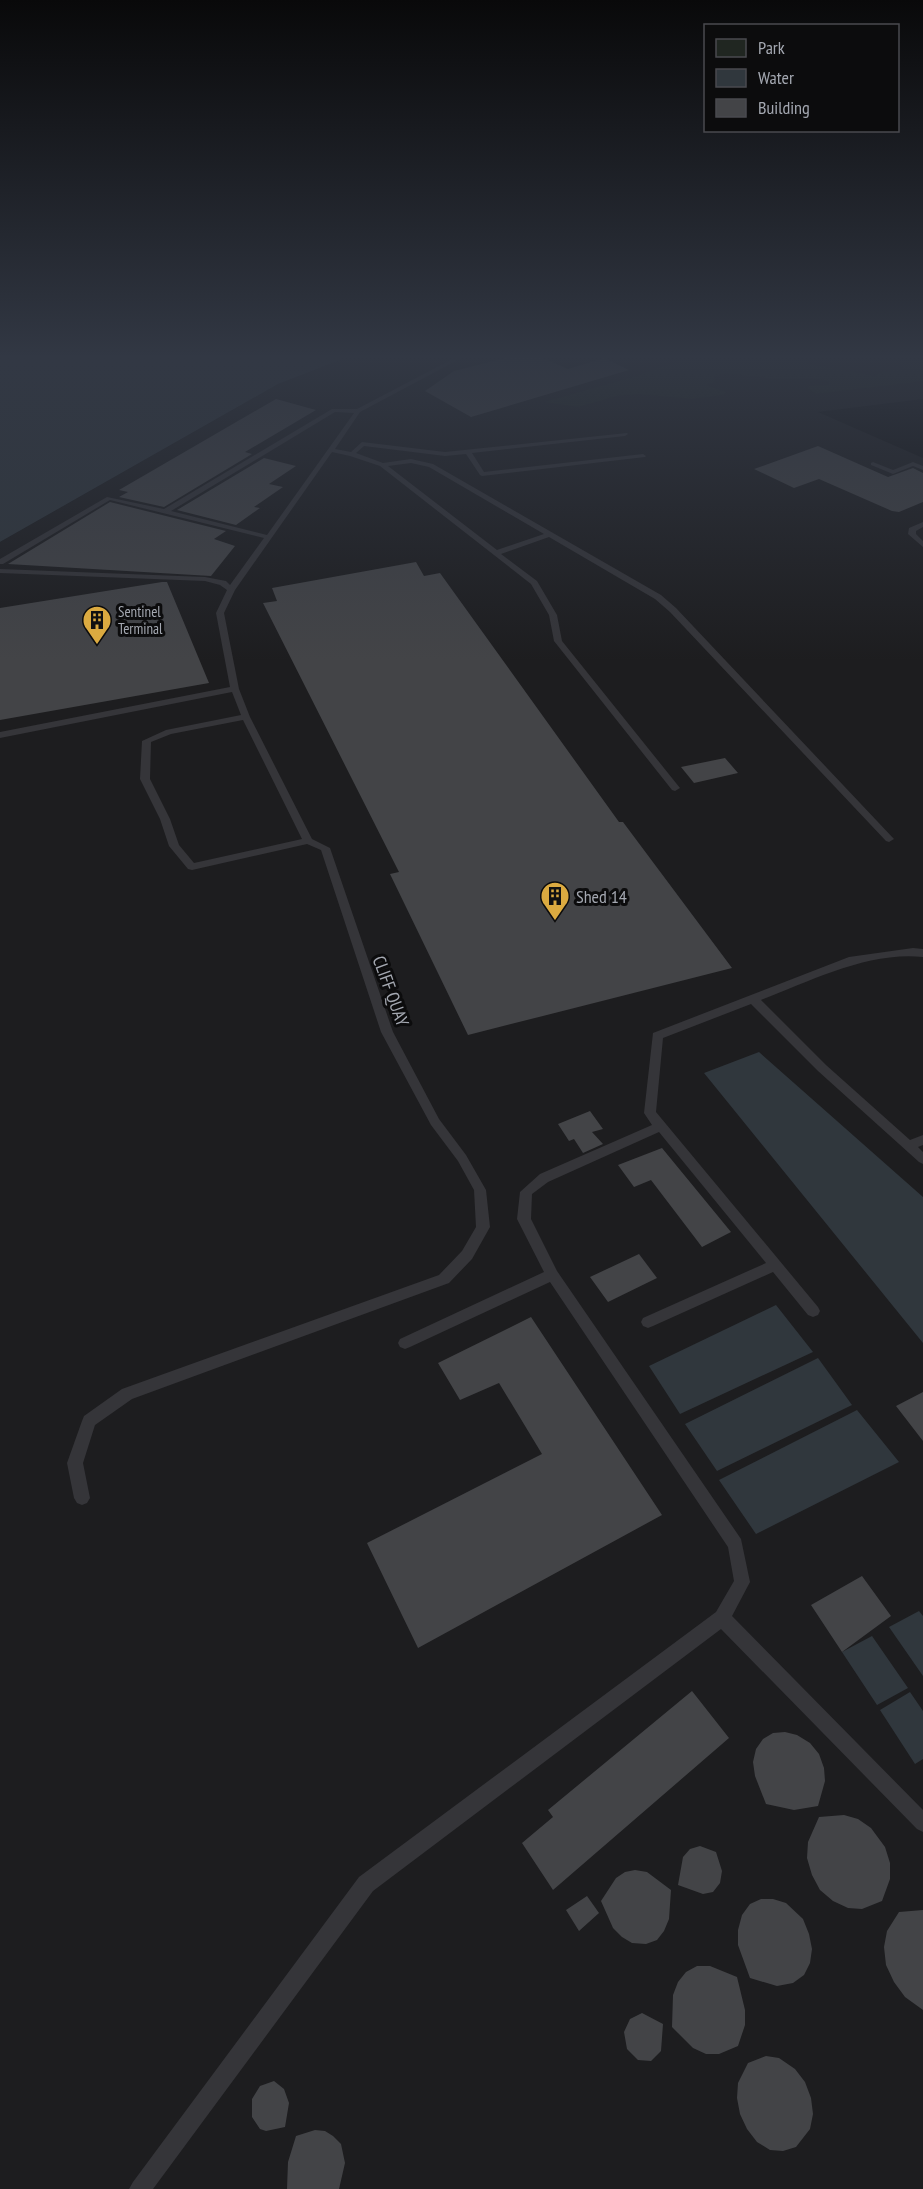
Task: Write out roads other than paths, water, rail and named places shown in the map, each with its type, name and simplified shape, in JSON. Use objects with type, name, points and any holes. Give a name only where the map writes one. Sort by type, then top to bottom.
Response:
[{"type":"lane","points":[[165,512],[256,457]]},
{"type":"lane","name":"CLIFF QUAY","points":[[82,1498],[75,1463],[89,1421],[127,1395],[444,1279],[467,1255],[483,1227],[480,1190],[462,1158],[435,1122],[387,1032],[325,848],[308,841],[246,717],[235,689],[220,612],[231,590],[267,537],[327,457]]},
{"type":"lane","points":[[362,457],[382,465],[534,583],[553,615],[558,641],[675,788]]},
{"type":"lane","points":[[472,457],[482,474],[632,457]]},
{"type":"lane","points":[[382,465],[411,461],[431,465],[658,597],[674,610],[889,839]]},
{"type":"lane","points":[[873,464],[893,472],[913,464],[923,468]]},
{"type":"lane","points":[[0,562],[109,498],[267,537]]},
{"type":"lane","points":[[912,534],[912,530],[923,524]]},
{"type":"lane","points":[[496,553],[550,534]]},
{"type":"lane","points":[[912,534],[923,535]]},
{"type":"lane","points":[[912,534],[923,545]]},
{"type":"lane","points":[[0,571],[205,579],[223,583],[231,590]]},
{"type":"lane","points":[[0,735],[235,689]]},
{"type":"lane","points":[[246,717],[169,732],[147,741],[145,779],[165,819],[174,846],[192,867],[308,841]]},
{"type":"lane","points":[[813,1311],[650,1113],[657,1036],[853,960],[914,952],[923,953]]},
{"type":"lane","points":[[753,999],[822,1068],[923,1159]]},
{"type":"lane","points":[[140,2189],[366,1884],[722,1618],[742,1582],[735,1544],[552,1275],[524,1219],[526,1192],[544,1178],[661,1126]]},
{"type":"lane","points":[[909,1146],[923,1140]]},
{"type":"lane","points":[[648,1322],[775,1265]]},
{"type":"lane","points":[[405,1343],[552,1275]]},
{"type":"lane","points":[[722,1618],[923,1823]]},
{"type":"water","points":[[0,457],[149,457],[0,542]]},
{"type":"water","points":[[759,1052],[923,1197],[923,1343],[704,1073]]},
{"type":"water","points":[[776,1305],[813,1352],[680,1414],[649,1366]]},
{"type":"water","points":[[818,1358],[852,1405],[717,1471],[685,1424]]},
{"type":"water","points":[[857,1410],[899,1462],[756,1534],[719,1480]]},
{"type":"water","points":[[919,1611],[923,1616],[923,1676],[889,1627]]},
{"type":"water","points":[[872,1636],[908,1688],[877,1705],[842,1652]]},
{"type":"water","points":[[910,1692],[923,1711],[923,1759],[915,1764],[880,1710]]},
{"type":"place","name":"Sentinel Terminal","points":[[97,646]]},
{"type":"place","name":"Shed 14","points":[[555,922]]}]
